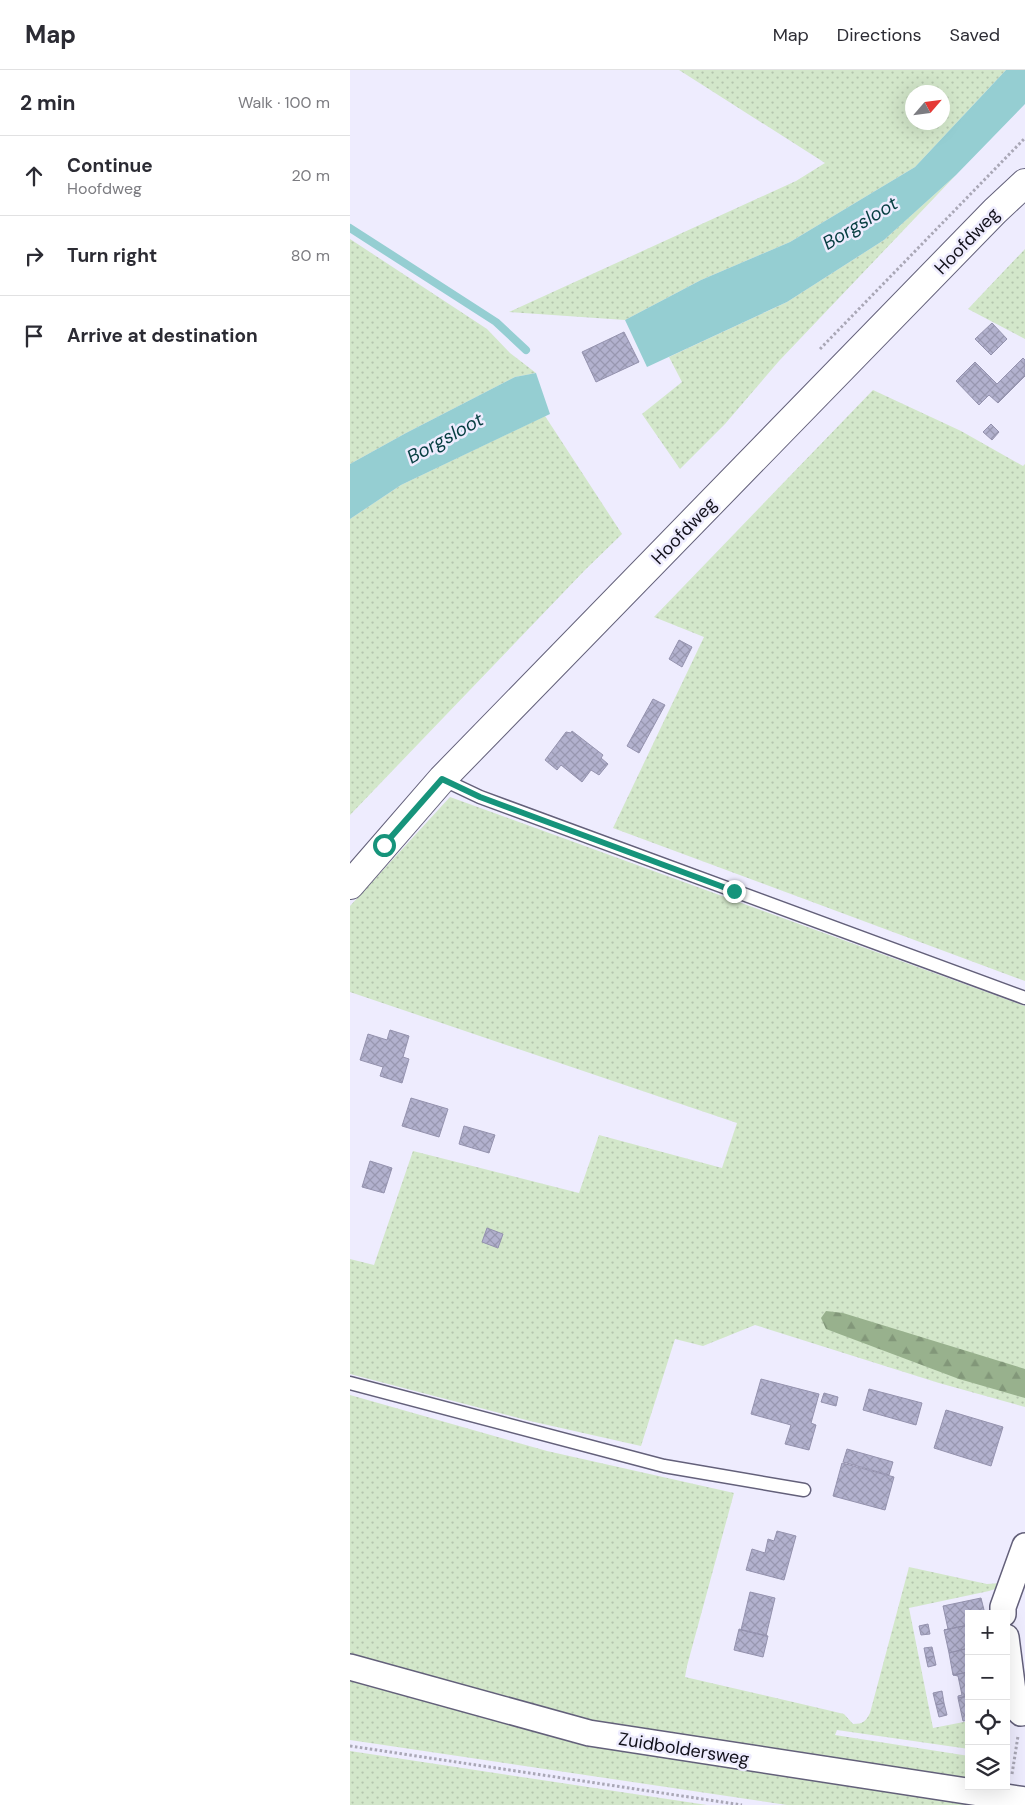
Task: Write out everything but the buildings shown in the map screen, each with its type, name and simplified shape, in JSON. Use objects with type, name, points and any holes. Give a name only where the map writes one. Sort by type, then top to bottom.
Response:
[{"type":"main road","name":"Hoofdweg","points":[[350,885],[442,779],[1025,183]]},
{"type":"street","points":[[1002,1610],[1025,1546]]},
{"type":"street","points":[[1008,1655],[1015,1708],[1023,1712]]},
{"type":"street","name":"Zuidboldersweg","points":[[350,1667],[589,1734],[1017,1799]]},
{"type":"lane","points":[[442,779],[480,797],[1025,998]]},
{"type":"lane","points":[[350,1383],[664,1466],[804,1490]]},
{"type":"path","points":[[1017,1799],[1023,1712]]},
{"type":"path","points":[[350,1746],[742,1805]]},
{"type":"shaded area","points":[[679,70],[1006,70],[950,130],[950,85],[905,85],[905,130],[950,130],[915,167],[790,242],[701,280],[625,320],[509,312],[796,181],[825,163]]},
{"type":"shaded area","points":[[956,175],[779,361],[725,424],[680,469],[642,414],[682,382],[669,357],[787,302],[884,240]]},
{"type":"shaded area","points":[[350,239],[487,329],[510,353],[536,373],[515,377],[350,464]]},
{"type":"shaded area","points":[[1025,249],[1025,339],[968,309]]},
{"type":"shaded area","points":[[873,390],[961,431],[1023,466],[1025,464],[1025,981],[613,828],[704,637],[654,617]]},
{"type":"shaded area","points":[[545,416],[622,534],[585,570],[350,815],[350,519],[401,485]]},
{"type":"shaded area","points":[[450,797],[1025,1006],[1025,1407],[939,1383],[755,1325],[703,1346],[675,1339],[641,1446],[530,1421],[350,1374],[350,1259],[374,1265],[413,1151],[579,1193],[599,1135],[722,1168],[737,1123],[350,992],[350,906]]},
{"type":"shaded area","points":[[350,1395],[547,1451],[734,1493],[685,1677],[844,1714],[853,1724],[862,1723],[870,1713],[909,1567],[987,1584],[1001,1583],[998,1588],[989,1591],[909,1608],[933,1728],[965,1722],[965,1748],[837,1730],[835,1735],[965,1755],[965,1777],[592,1721],[350,1654]]},
{"type":"shaded area","points":[[350,1681],[586,1746],[976,1805],[787,1805],[350,1740]]},
{"type":"shaded area","points":[[350,1751],[707,1805],[350,1805]]},
{"type":"green space","points":[[826,1311],[843,1313],[1025,1369],[1025,1398],[959,1379],[826,1329],[821,1318]]},
{"type":"water","name":"Borgsloot","points":[[1006,70],[1025,70],[1025,104],[956,175],[884,240],[787,302],[647,367],[625,320],[701,280],[790,242],[915,167]]},
{"type":"water","name":"Borgsloot","points":[[536,373],[550,414],[401,485],[350,519],[350,464],[515,377]]},
{"type":"waterway","points":[[350,228],[496,322],[526,350]]},
{"type":"route","points":[[384,845],[442,779],[480,797],[734,891]]}]
